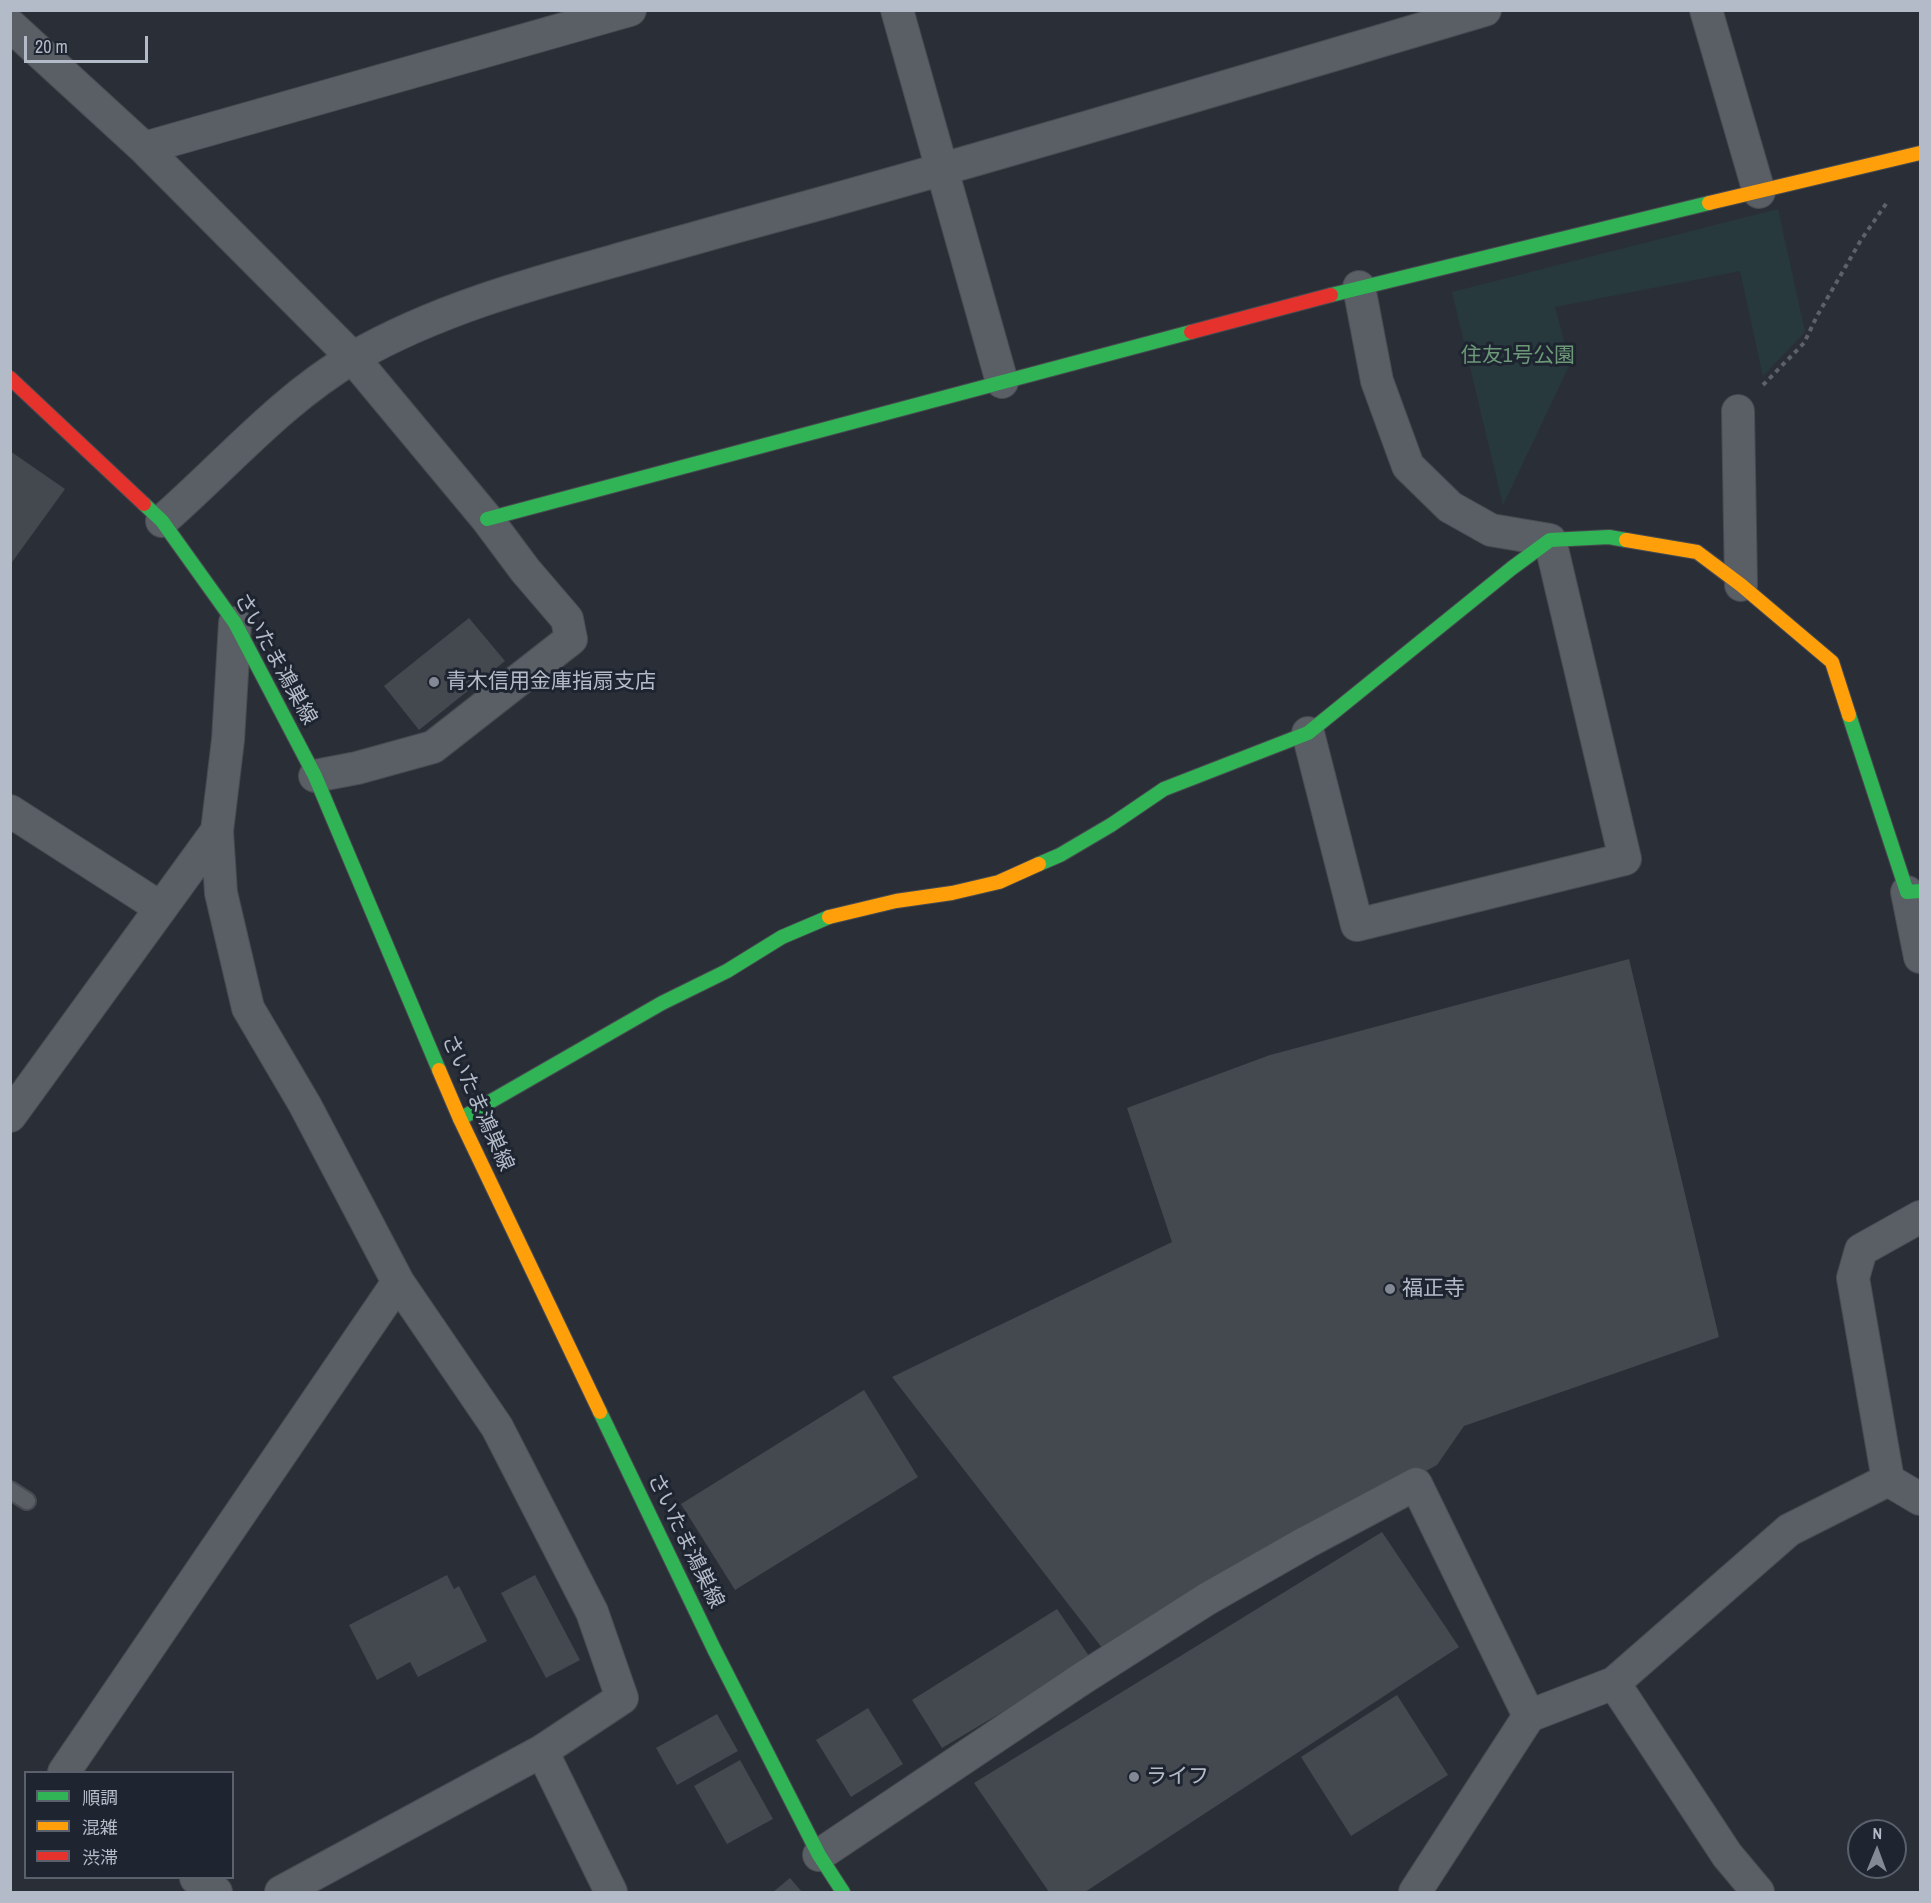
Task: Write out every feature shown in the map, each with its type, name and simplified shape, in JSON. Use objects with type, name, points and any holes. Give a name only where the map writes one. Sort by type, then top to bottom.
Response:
[{"type":"street","points":[[144,148],[630,10]]},
{"type":"street","points":[[897,10],[1002,382]]},
{"type":"street","points":[[162,521],[297,396],[353,358],[458,307],[548,279],[942,170],[1485,10]]},
{"type":"street","points":[[1706,10],[1759,192]]},
{"type":"street","points":[[10,25],[144,148],[353,358],[488,519],[525,570],[567,619],[571,639],[433,747],[357,768],[315,776]]},
{"type":"street","points":[[488,519],[1359,287],[1914,154]]},
{"type":"street","points":[[1359,287],[1377,381],[1408,466],[1450,507],[1491,530],[1551,540],[1609,537],[1697,552],[1741,585],[1832,662],[1914,892],[1920,957]]},
{"type":"street","name":"さいたま鴻巣線","points":[[10,378],[162,521],[235,623],[315,776],[460,1119],[714,1649],[819,1855],[843,1893]]},
{"type":"street","points":[[1738,411],[1741,585]]},
{"type":"street","points":[[1308,733],[1357,925],[1625,859],[1551,540]]},
{"type":"street","points":[[460,1119],[652,1008],[727,971],[782,937],[835,915],[999,882],[1060,855],[1111,825],[1164,789],[1308,733],[1512,568],[1551,540]]},
{"type":"street","points":[[235,623],[228,740],[217,831],[221,893],[248,1008],[305,1105],[398,1282],[497,1427],[592,1612],[622,1698],[542,1751],[281,1893]]},
{"type":"street","points":[[10,811],[161,908]]},
{"type":"street","points":[[10,1116],[217,831]]},
{"type":"street","points":[[1888,1480],[1853,1278],[1861,1250],[1920,1216]]},
{"type":"street","points":[[65,1771],[398,1282]]},
{"type":"street","points":[[1888,1480],[1920,1498]]},
{"type":"street","points":[[1415,1893],[1529,1716],[1614,1683],[1789,1530],[1888,1480]]},
{"type":"street","points":[[819,1855],[1083,1678],[1207,1599],[1416,1484],[1529,1716]]},
{"type":"street","points":[[1614,1683],[1727,1855],[1758,1893]]},
{"type":"street","points":[[542,1751],[611,1893]]},
{"type":"street","points":[[197,1879],[216,1893]]},
{"type":"lane","points":[[10,1490],[27,1501]]},
{"type":"path","points":[[1738,411],[1804,343],[1860,240],[1888,201],[1914,154]]},
{"type":"green space","name":"住友1号公園","points":[[1778,209],[1805,332],[1763,376],[1740,271],[1555,307],[1570,364],[1503,505],[1452,292]]},
{"type":"building","points":[[10,451],[65,489],[10,565]]},
{"type":"building","points":[[469,618],[505,661],[419,730],[384,686]]},
{"type":"building","name":"福正寺","points":[[1629,959],[1719,1337],[1464,1426],[1437,1465],[1103,1649],[892,1377],[1172,1242],[1127,1108],[1270,1055]]},
{"type":"building","points":[[864,1390],[918,1477],[735,1590],[681,1504]]},
{"type":"building","points":[[1382,1532],[1459,1647],[1085,1892],[1049,1892],[974,1783]]},
{"type":"building","points":[[447,1575],[454,1589],[459,1586],[487,1641],[418,1677],[410,1662],[377,1680],[349,1625]]},
{"type":"building","points":[[535,1575],[580,1660],[546,1678],[501,1593]]},
{"type":"building","points":[[1057,1609],[1091,1659],[942,1748],[912,1700]]},
{"type":"building","points":[[1397,1695],[1448,1775],[1351,1836],[1301,1757]]},
{"type":"building","points":[[868,1708],[903,1764],[851,1797],[816,1740]]},
{"type":"building","points":[[717,1714],[738,1751],[677,1785],[656,1748]]},
{"type":"building","points":[[740,1760],[773,1819],[727,1844],[694,1786]]},
{"type":"building","points":[[790,1878],[802,1892],[773,1892]]},
{"type":"traffic: fast","points":[[1331,295],[1709,203]]},
{"type":"traffic: fast","points":[[487,519],[1191,332]]},
{"type":"traffic: fast","points":[[144,504],[162,521],[235,623],[315,776],[439,1070]]},
{"type":"traffic: fast","points":[[1039,864],[1060,855],[1111,825],[1164,789],[1308,733],[1512,568],[1550,540],[1609,537],[1626,540]]},
{"type":"traffic: fast","points":[[1849,715],[1907,892],[1920,891]]},
{"type":"traffic: fast","points":[[460,1119],[662,1003],[727,971],[782,937],[829,917]]},
{"type":"traffic: fast","points":[[600,1412],[714,1649],[819,1855],[843,1892]]},
{"type":"traffic: slow","points":[[1709,203],[1920,153]]},
{"type":"traffic: slow","points":[[1626,540],[1697,552],[1741,585],[1832,662],[1849,715]]},
{"type":"traffic: slow","points":[[829,917],[896,901],[952,893],[999,882],[1039,864]]},
{"type":"traffic: slow","points":[[439,1070],[460,1119],[600,1412]]},
{"type":"traffic: jam","points":[[1191,332],[1331,295]]},
{"type":"traffic: jam","points":[[10,378],[144,504]]},
{"type":"place","name":"青木信用金庫指扇支店","points":[[434,682]]},
{"type":"place","name":"福正寺","points":[[1390,1289]]},
{"type":"place","name":"ライフ","points":[[1134,1777]]}]
